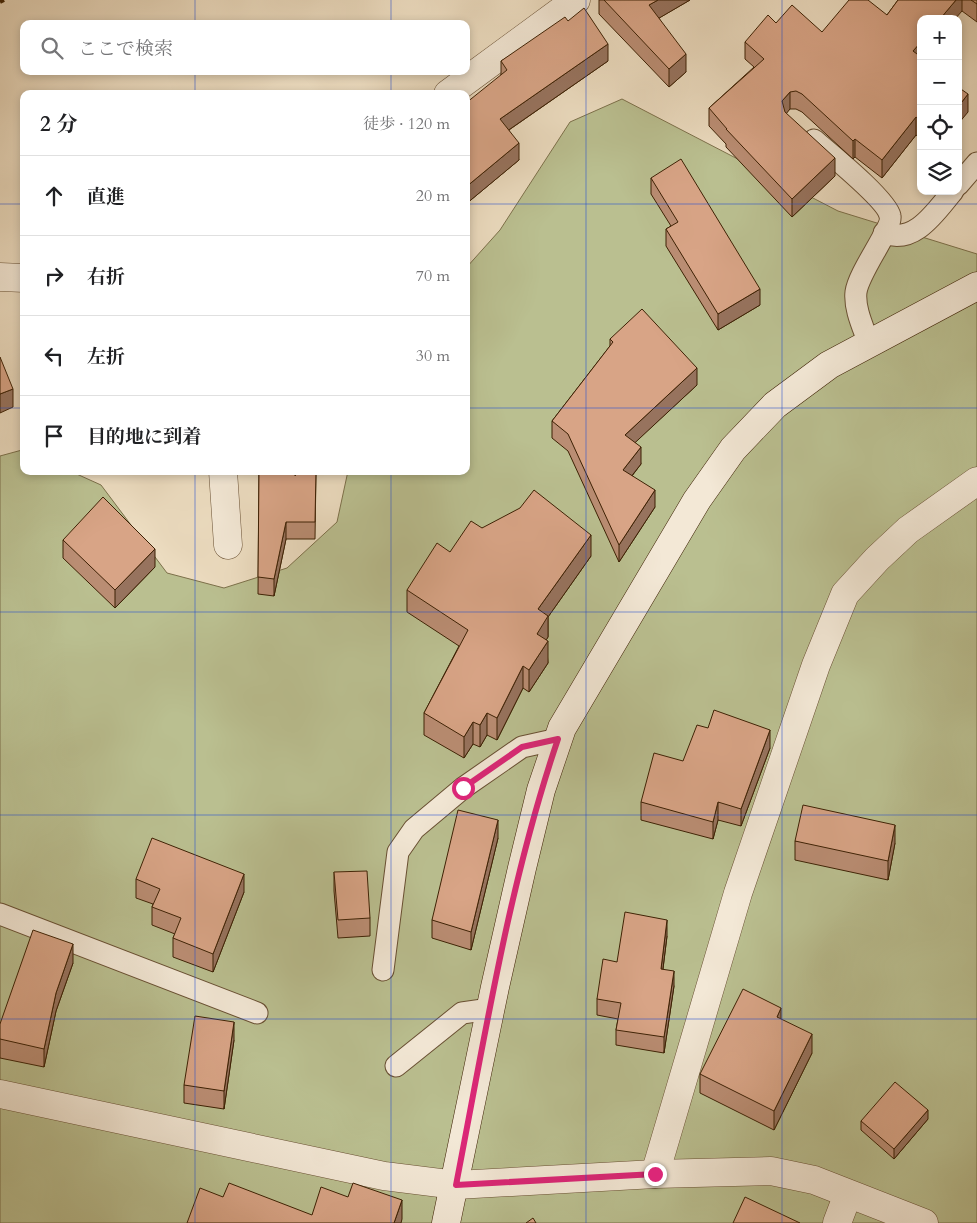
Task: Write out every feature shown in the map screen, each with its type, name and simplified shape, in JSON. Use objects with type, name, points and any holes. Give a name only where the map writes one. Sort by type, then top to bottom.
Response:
[{"type":"street","points":[[453,90],[576,0]]},
{"type":"street","points":[[0,277],[20,278]]},
{"type":"street","points":[[446,1223],[456,1185],[490,1009],[541,790],[562,728],[698,500],[733,449],[775,405],[829,365],[977,286]]},
{"type":"street","points":[[223,475],[228,545]]},
{"type":"street","points":[[655,1174],[738,893],[816,665],[845,594],[877,559],[908,530],[977,480]]},
{"type":"street","points":[[0,1094],[384,1176],[456,1185],[655,1174],[771,1171],[814,1180],[924,1223]]},
{"type":"street","points":[[837,1223],[848,1194]]},
{"type":"lane","points":[[801,128],[882,202],[890,215],[890,225],[864,269],[856,293],[860,316],[869,344]]},
{"type":"lane","points":[[962,180],[977,163]]},
{"type":"lane","points":[[884,234],[904,236],[925,224],[950,195]]},
{"type":"lane","points":[[383,970],[398,852],[414,829],[463,788],[522,747],[558,739]]},
{"type":"lane","points":[[0,914],[257,1013]]},
{"type":"lane","points":[[396,1066],[462,1013],[490,1009]]},
{"type":"green space","points":[[622,99],[838,211],[977,254],[977,1223],[0,1223],[0,456],[20,451],[20,475],[79,475],[101,485],[167,573],[224,588],[287,568],[337,522],[347,475],[470,475],[470,264],[500,230],[570,122]]},
{"type":"building","points":[[604,0],[658,0],[649,5],[686,54],[669,69]]},
{"type":"building","points":[[849,0],[868,0],[887,15],[898,0],[956,0],[943,15],[917,15],[917,46],[913,51],[917,54],[917,118],[882,160],[855,139],[853,141],[802,94],[796,91],[790,92],[782,101],[785,112],[835,158],[792,199],[726,129],[709,108],[764,59],[745,42],[768,15],[776,23],[792,5],[822,32]]},
{"type":"building","points":[[584,8],[608,44],[500,119],[519,143],[470,184],[470,100],[507,70],[501,61],[565,17],[568,21]]},
{"type":"building","points":[[962,90],[968,94],[962,102]]},
{"type":"building","points":[[681,159],[760,289],[718,314],[666,229],[678,222],[651,178]]},
{"type":"building","points":[[642,309],[697,368],[625,435],[641,447],[623,470],[655,490],[619,545],[568,434],[552,421],[613,342],[610,339]]},
{"type":"building","points":[[0,357],[13,389],[0,394]]},
{"type":"building","points":[[259,475],[316,475],[315,522],[286,522],[274,579],[258,577]]},
{"type":"building","points":[[534,490],[591,535],[538,609],[548,616],[537,634],[548,641],[529,670],[523,666],[497,718],[487,713],[480,725],[473,722],[464,737],[424,713],[468,630],[407,590],[437,543],[450,552],[471,521],[482,528],[520,508]]},
{"type":"building","points":[[103,497],[155,549],[115,590],[63,540]]},
{"type":"building","points":[[714,710],[770,730],[741,809],[718,802],[713,822],[641,802],[654,753],[683,761],[697,725],[708,728]]},
{"type":"building","points":[[803,805],[895,825],[888,861],[795,841]]},
{"type":"building","points":[[458,810],[498,820],[471,932],[432,920]]},
{"type":"building","points":[[152,838],[244,874],[213,954],[173,938],[181,918],[152,907],[160,889],[136,879]]},
{"type":"building","points":[[367,871],[370,918],[338,920],[334,872]]},
{"type":"building","points":[[625,912],[667,920],[661,969],[674,971],[664,1037],[616,1030],[621,1003],[597,999],[603,959],[617,962]]},
{"type":"building","points":[[33,930],[73,944],[56,993],[44,1049],[0,1039],[0,1024]]},
{"type":"building","points":[[743,989],[781,1008],[777,1017],[812,1034],[774,1111],[700,1074]]},
{"type":"building","points":[[195,1016],[234,1022],[224,1091],[184,1085]]},
{"type":"building","points":[[895,1082],[928,1110],[894,1149],[861,1121]]},
{"type":"building","points":[[229,1183],[312,1215],[321,1187],[348,1197],[353,1183],[402,1200],[394,1223],[187,1223],[200,1188],[223,1197]]},
{"type":"building","points":[[745,1197],[800,1223],[733,1223]]},
{"type":"building","points":[[533,1218],[536,1223],[526,1223]]},
{"type":"railway","points":[[0,2],[4,0]]},
{"type":"route","points":[[463,788],[522,747],[558,739],[541,790],[522,868],[495,987],[456,1185],[655,1174]]}]
